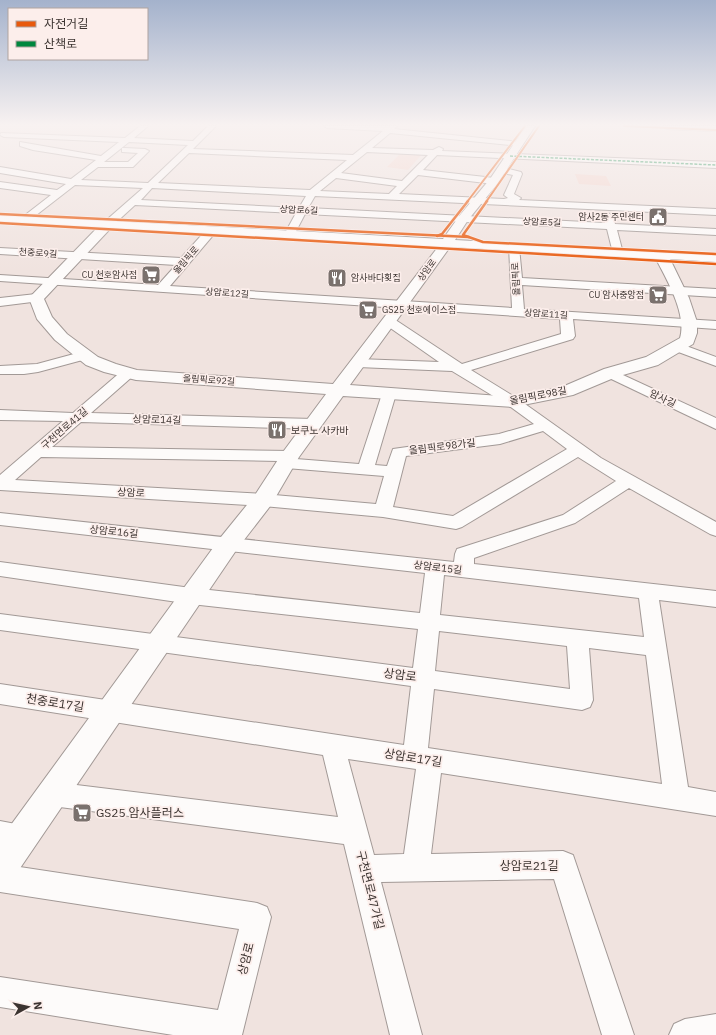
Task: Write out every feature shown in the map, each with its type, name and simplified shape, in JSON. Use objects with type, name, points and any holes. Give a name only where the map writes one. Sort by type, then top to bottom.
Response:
[{"type":"street","points":[[26,174],[72,182],[716,212]]},
{"type":"street","points":[[23,220],[84,174]]},
{"type":"street","points":[[0,302],[36,298],[107,225],[162,174]]},
{"type":"street","points":[[390,198],[414,174]]},
{"type":"street","points":[[436,174],[494,181]]},
{"type":"street","name":"상암로","points":[[0,868],[11,836],[52,794],[229,543],[263,500],[288,459],[464,218],[498,174]]},
{"type":"street","points":[[504,201],[516,198],[509,195],[518,174]]},
{"type":"street","points":[[289,235],[311,194],[334,175],[404,184]]},
{"type":"street","points":[[0,185],[58,194]]},
{"type":"street","points":[[13,198],[36,191]]},
{"type":"street","name":"상암로6길","points":[[133,202],[464,218]]},
{"type":"street","points":[[605,206],[612,226],[618,253]]},
{"type":"street","name":"상암로5길","points":[[464,218],[716,232]]},
{"type":"street","name":"올림픽로","points":[[0,219],[716,258]]},
{"type":"street","name":"올림픽로","points":[[161,289],[211,231]]},
{"type":"street","name":"올림픽로","points":[[514,247],[518,312]]},
{"type":"street","name":"천중로9길","points":[[0,251],[76,256]]},
{"type":"street","points":[[661,255],[678,291],[690,323]]},
{"type":"street","points":[[76,256],[185,262]]},
{"type":"street","name":"상암로12길","points":[[0,278],[161,289],[396,313]]},
{"type":"street","points":[[516,281],[716,293]]},
{"type":"street","name":"올림픽로92길","points":[[36,298],[45,319],[61,337],[92,361],[110,368],[128,373],[150,376],[338,390]]},
{"type":"street","name":"상암로11길","points":[[396,313],[518,312],[716,325]]},
{"type":"street","points":[[396,313],[458,368],[513,402],[595,462],[716,530]]},
{"type":"street","points":[[358,363],[458,368],[568,336],[566,315]]},
{"type":"street","name":"올림픽로98길","points":[[338,390],[513,402],[566,391],[610,373],[652,361],[687,341],[690,336],[690,323]]},
{"type":"street","points":[[678,347],[716,362]]},
{"type":"street","points":[[0,370],[24,370],[38,368],[85,355]]},
{"type":"street","name":"구천면로41길","points":[[0,484],[128,373]]},
{"type":"street","name":"암사길","points":[[610,373],[716,424]]},
{"type":"street","points":[[365,470],[389,394]]},
{"type":"street","name":"상암로14길","points":[[0,415],[78,416],[314,424]]},
{"type":"street","name":"올림픽로98가길","points":[[383,511],[399,452],[500,439],[545,426]]},
{"type":"street","name":"상암로","points":[[0,484],[263,500],[383,511],[456,523],[578,450]]},
{"type":"street","points":[[37,452],[288,459],[365,470],[393,472]]},
{"type":"street","points":[[464,570],[464,554],[569,519],[628,481]]},
{"type":"street","name":"상암로16길","points":[[0,520],[229,543]]},
{"type":"street","name":"상암로15길","points":[[229,543],[716,599]]},
{"type":"street","points":[[416,868],[422,759],[423,678],[435,567]]},
{"type":"street","points":[[0,569],[192,596],[656,647]]},
{"type":"street","points":[[648,591],[677,798]]},
{"type":"street","name":"상암로","points":[[0,622],[582,700],[578,639]]},
{"type":"street","name":"천중로17길","points":[[0,694],[110,711]]},
{"type":"street","name":"상암로17길","points":[[110,711],[716,804]]},
{"type":"street","name":"구천면로47가길","points":[[334,746],[406,1035]]},
{"type":"street","points":[[52,794],[355,832]]},
{"type":"street","name":"상암로21길","points":[[364,869],[563,865],[618,1035]]},
{"type":"street","name":"상암로","points":[[0,878],[256,918],[229,1028],[0,992]]},
{"type":"street","points":[[685,1035],[716,1030]]},
{"type":"shaded area","points":[[575,174],[606,176],[611,186],[579,184]]},
{"type":"cycle path","points":[[437,236],[442,234],[488,174]]},
{"type":"cycle path","points":[[505,174],[463,235],[483,242],[716,254]]},
{"type":"cycle path","points":[[0,214],[469,237]]},
{"type":"cycle path","points":[[0,223],[716,264]]},
{"type":"place","name":"암사2동 주민센터","points":[[658,217]]},
{"type":"place","name":"CU 천호암사점","points":[[151,275]]},
{"type":"place","name":"암사바다횟집","points":[[337,278]]},
{"type":"place","name":"CU 암사중앙점","points":[[658,295]]},
{"type":"place","name":"GS25 천호에이스점","points":[[368,310]]},
{"type":"place","name":"보쿠노 사카바","points":[[277,430]]},
{"type":"place","name":"GS25 암사플러스","points":[[82,813]]}]
